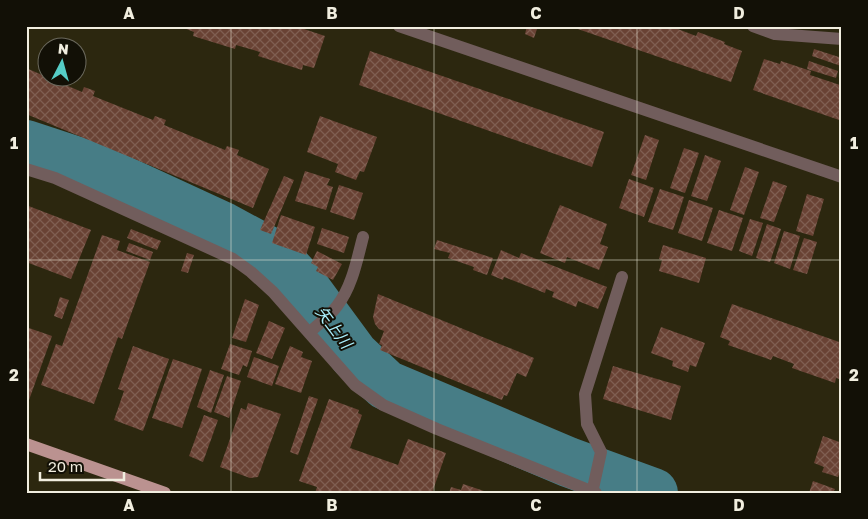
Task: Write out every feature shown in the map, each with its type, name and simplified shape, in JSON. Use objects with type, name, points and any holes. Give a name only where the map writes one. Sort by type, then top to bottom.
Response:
[{"type":"main road","points":[[26,444],[165,493]]},
{"type":"street","points":[[399,26],[842,177]]},
{"type":"street","points":[[753,26],[775,34],[842,39]]},
{"type":"street","points":[[26,169],[56,178],[234,259],[252,272],[273,292],[355,385],[383,405],[437,429],[594,492],[601,452],[587,424],[585,394],[622,277]]},
{"type":"street","points":[[309,333],[337,306],[343,297],[353,274],[363,237]]},
{"type":"building","points":[[179,26],[295,26],[325,36],[314,68],[303,65],[302,70],[258,56],[260,52],[236,45],[235,49],[193,36],[194,32]]},
{"type":"building","points":[[527,26],[538,26],[534,38],[525,34]]},
{"type":"building","points":[[670,26],[696,36],[698,32],[725,42],[724,44],[742,51],[731,82],[572,27]]},
{"type":"building","points":[[814,49],[842,58],[841,66],[812,56]]},
{"type":"building","points":[[370,51],[604,132],[592,167],[359,85]]},
{"type":"building","points":[[764,59],[780,64],[781,61],[811,71],[810,75],[840,85],[842,80],[842,121],[753,90]]},
{"type":"building","points":[[809,61],[838,71],[836,78],[807,69]]},
{"type":"building","points":[[26,68],[38,73],[38,88],[73,88],[82,92],[84,88],[87,88],[95,91],[93,96],[153,120],[155,116],[166,120],[164,125],[225,150],[227,146],[239,150],[237,155],[269,169],[253,208],[26,114]]},
{"type":"building","points":[[320,116],[377,137],[364,172],[360,171],[356,180],[335,172],[338,164],[307,152]]},
{"type":"building","points":[[645,135],[659,140],[646,180],[631,175]]},
{"type":"building","points":[[684,148],[699,153],[685,193],[670,188]]},
{"type":"building","points":[[705,155],[721,161],[707,201],[691,196]]},
{"type":"building","points":[[745,167],[759,172],[744,215],[730,210]]},
{"type":"building","points":[[305,171],[330,179],[327,185],[333,187],[326,210],[295,201]]},
{"type":"building","points":[[284,176],[294,180],[271,234],[260,230]]},
{"type":"building","points":[[629,179],[654,188],[644,217],[619,208]]},
{"type":"building","points":[[773,181],[787,186],[774,222],[760,218]]},
{"type":"building","points":[[339,185],[363,193],[354,220],[330,212]]},
{"type":"building","points":[[660,189],[684,197],[673,230],[648,222]]},
{"type":"building","points":[[807,194],[824,199],[813,236],[796,231]]},
{"type":"building","points":[[689,200],[713,208],[702,241],[678,233]]},
{"type":"building","points":[[26,205],[91,230],[71,279],[26,262]]},
{"type":"building","points":[[560,205],[607,224],[600,244],[608,247],[599,270],[567,257],[565,263],[540,253]]},
{"type":"building","points":[[719,210],[743,218],[732,251],[707,243]]},
{"type":"building","points":[[281,215],[315,227],[306,255],[272,243]]},
{"type":"building","points":[[750,219],[763,223],[752,256],[739,251]]},
{"type":"building","points":[[767,224],[781,229],[770,262],[756,258]]},
{"type":"building","points":[[322,228],[349,237],[344,253],[317,244]]},
{"type":"building","points":[[131,229],[161,241],[157,250],[127,238]]},
{"type":"building","points":[[784,231],[800,236],[790,269],[774,263]]},
{"type":"building","points":[[102,235],[120,241],[117,250],[150,262],[122,339],[118,337],[94,404],[41,385],[56,344],[62,346]]},
{"type":"building","points":[[804,238],[817,242],[807,274],[793,270]]},
{"type":"building","points":[[437,240],[493,258],[487,275],[473,270],[474,267],[448,258],[450,253],[434,249]]},
{"type":"building","points":[[129,243],[153,252],[150,260],[126,251]]},
{"type":"building","points":[[663,245],[706,258],[699,283],[659,271],[662,260],[659,259]]},
{"type":"building","points":[[501,250],[519,258],[521,253],[607,287],[598,309],[578,301],[576,307],[552,297],[554,292],[546,289],[545,293],[504,277],[503,280],[491,275]]},
{"type":"building","points":[[317,251],[342,264],[333,280],[316,271],[318,267],[311,263]]},
{"type":"building","points":[[187,253],[194,255],[188,273],[181,271]]},
{"type":"building","points":[[378,294],[534,358],[526,377],[517,373],[507,396],[504,395],[502,400],[380,350],[382,345],[379,344],[384,331],[375,324],[373,317]]},
{"type":"building","points":[[60,297],[69,300],[62,319],[54,316]]},
{"type":"building","points":[[245,299],[259,305],[246,342],[232,338]]},
{"type":"building","points":[[732,304],[842,343],[842,380],[836,378],[835,383],[792,368],[794,364],[773,356],[771,360],[728,345],[730,341],[720,337]]},
{"type":"building","points":[[269,321],[285,328],[272,359],[256,353]]},
{"type":"building","points":[[26,327],[52,336],[29,400],[26,399]]},
{"type":"building","points":[[661,327],[705,343],[696,367],[690,365],[688,372],[672,366],[673,361],[651,353]]},
{"type":"building","points":[[230,344],[252,351],[247,367],[243,365],[239,375],[221,369]]},
{"type":"building","points":[[133,346],[169,359],[143,431],[114,420],[124,391],[118,389]]},
{"type":"building","points":[[290,346],[303,352],[301,357],[312,361],[301,393],[275,384]]},
{"type":"building","points":[[254,357],[279,366],[272,386],[247,377]]},
{"type":"building","points":[[173,359],[202,369],[182,428],[152,418]]},
{"type":"building","points":[[613,366],[681,386],[671,420],[603,399]]},
{"type":"building","points":[[210,370],[224,375],[211,413],[197,407]]},
{"type":"building","points":[[227,376],[241,381],[229,418],[214,412]]},
{"type":"building","points":[[309,396],[318,399],[298,455],[290,452]]},
{"type":"building","points":[[329,399],[359,410],[358,413],[362,415],[350,448],[398,465],[408,439],[446,453],[432,493],[315,493],[317,487],[299,481]]},
{"type":"building","points":[[248,403],[281,414],[258,477],[250,478],[220,467],[241,408],[246,410]]},
{"type":"building","points":[[204,415],[218,420],[203,462],[189,456]]},
{"type":"building","points":[[823,436],[842,443],[842,466],[838,477],[822,472],[824,467],[814,463]]},
{"type":"building","points":[[813,481],[835,489],[833,493],[809,493]]},
{"type":"building","points":[[463,484],[487,493],[449,493],[451,487],[461,490]]},
{"type":"waterway","name":"矢上川","points":[[26,145],[93,167],[223,227],[273,254],[304,287],[354,355],[386,385],[568,462],[653,493]]}]
